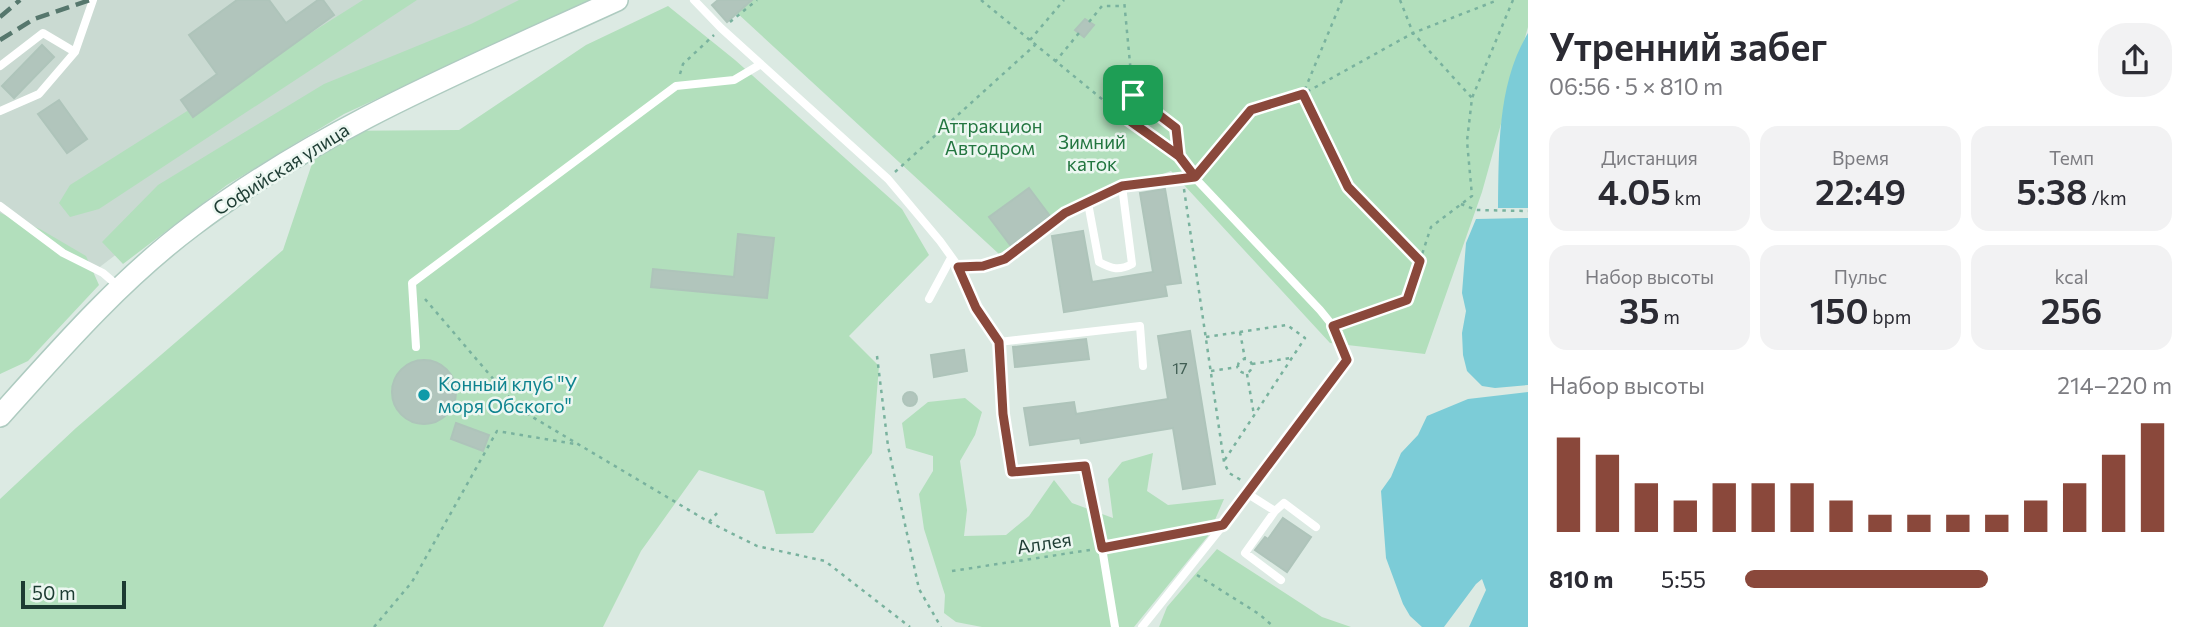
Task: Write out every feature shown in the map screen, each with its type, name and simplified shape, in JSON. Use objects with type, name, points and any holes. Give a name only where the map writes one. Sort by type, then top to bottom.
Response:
[{"type":"main road","name":"Софийская улица","points":[[0,416],[78,330],[121,288],[190,227],[256,180],[322,140],[395,102],[617,0]]},
{"type":"lane","points":[[0,111],[39,94],[75,52],[93,0]]},
{"type":"lane","points":[[694,0],[721,28],[888,179],[958,267],[976,308],[999,342],[1003,414],[1012,472],[1085,466],[1115,627]]},
{"type":"lane","points":[[0,66],[43,33],[75,52]]},
{"type":"lane","points":[[416,348],[412,284],[676,86],[734,80],[761,64]]},
{"type":"lane","points":[[958,267],[983,266],[1005,259],[1065,213],[1122,186],[1195,177],[1333,326],[1347,360],[1143,627]]},
{"type":"lane","points":[[1088,203],[1099,262],[1113,269],[1123,269],[1132,264],[1122,186]]},
{"type":"lane","points":[[0,206],[63,253],[103,273],[121,288]]},
{"type":"lane","points":[[929,299],[951,258]]},
{"type":"lane","points":[[999,342],[1140,326],[1143,366]]},
{"type":"lane","points":[[1250,490],[1275,511]]},
{"type":"lane","points":[[1281,580],[1245,553],[1275,511],[1284,503],[1316,527]]},
{"type":"path","points":[[676,86],[683,64],[721,28],[757,0]]},
{"type":"path","points":[[981,0],[1119,113],[1179,156],[1195,177],[1251,110],[1303,94],[1413,33],[1498,0]]},
{"type":"path","points":[[1030,40],[1064,0]]},
{"type":"path","points":[[1119,113],[1133,95],[1124,0]]},
{"type":"path","points":[[1342,0],[1303,94],[1348,187],[1420,261]]},
{"type":"path","points":[[1400,0],[1413,33],[1472,98]]},
{"type":"path","points":[[1333,326],[1407,300],[1431,227],[1472,196],[1467,141],[1472,98],[1513,0]]},
{"type":"path","points":[[1089,22],[1102,6],[1125,6]]},
{"type":"path","points":[[1055,62],[1079,33]]},
{"type":"path","points":[[888,179],[1035,45]]},
{"type":"path","points":[[1133,95],[1176,128],[1179,156]]},
{"type":"path","points":[[1182,179],[1224,461],[1229,473],[1250,490]]},
{"type":"path","points":[[1461,204],[1476,210],[1528,211]]},
{"type":"path","points":[[412,284],[519,410],[709,522],[757,546],[825,561],[910,627]]},
{"type":"path","points":[[1206,337],[1287,324],[1305,338],[1224,461]]},
{"type":"path","points":[[1240,332],[1245,359],[1252,364],[1292,358]]},
{"type":"path","points":[[877,356],[888,446],[919,589],[941,627]]},
{"type":"path","points":[[1238,368],[1245,359]]},
{"type":"path","points":[[1238,368],[1240,372],[1247,373],[1251,371],[1252,364]]},
{"type":"path","points":[[1211,372],[1238,368]]},
{"type":"path","points":[[1247,373],[1254,416]]},
{"type":"path","points":[[374,627],[412,582],[497,431],[578,444]]},
{"type":"path","points":[[709,522],[718,512]]},
{"type":"path","name":"Аллея","points":[[952,571],[1102,548],[1223,525]]},
{"type":"path","points":[[1188,569],[1259,614],[1274,627]]},
{"type":"shaded area","points":[[0,0],[566,0],[218,177],[101,266],[0,374]]},
{"type":"green space","points":[[363,0],[417,0],[99,209],[70,217],[59,203],[70,185]]},
{"type":"green space","points":[[519,0],[593,0],[344,114],[227,185],[123,264],[102,242],[158,185],[324,84],[471,24]]},
{"type":"green space","points":[[723,0],[1528,0],[1528,27],[1482,192],[1425,354],[1330,343],[1171,171],[1070,208],[999,254]]},
{"type":"green space","points":[[668,6],[735,60],[902,209],[929,255],[849,336],[879,366],[872,453],[813,533],[776,534],[764,491],[699,470],[641,551],[603,627],[0,627],[0,499],[76,428],[283,250],[323,131],[459,130],[586,45]]},
{"type":"green space","points":[[0,213],[40,229],[86,256],[99,285],[28,361],[0,374]]},
{"type":"green space","points":[[965,398],[982,412],[975,435],[960,461],[967,510],[964,536],[1006,535],[1029,516],[1054,480],[1072,503],[1113,518],[1108,479],[1122,462],[1153,453],[1147,491],[1168,505],[1224,499],[1208,536],[1134,627],[982,627],[956,622],[944,613],[945,595],[924,529],[919,494],[933,471],[933,456],[906,448],[902,423],[928,402]]},
{"type":"green space","points":[[1217,549],[1322,617],[1351,627],[1159,627],[1167,607]]},
{"type":"water","points":[[1528,33],[1528,208],[1498,208],[1500,141],[1505,95],[1510,74]]},
{"type":"water","points":[[1528,218],[1528,385],[1495,388],[1482,386],[1467,371],[1463,355],[1462,333],[1466,311],[1462,293],[1466,243],[1476,219]]},
{"type":"water","points":[[1528,392],[1528,627],[1469,627],[1486,590],[1482,579],[1444,627],[1422,627],[1410,616],[1403,604],[1386,558],[1381,491],[1391,477],[1401,453],[1418,435],[1427,416],[1468,399]]},
{"type":"building","points":[[237,0],[269,0],[286,23],[318,0],[323,0],[334,15],[193,117],[181,100],[217,74],[189,35]]},
{"type":"building","points":[[718,0],[752,0],[727,22],[712,5]]},
{"type":"building","points":[[1085,19],[1094,25],[1084,37],[1075,30]]},
{"type":"building","points":[[42,45],[54,57],[14,98],[2,86]]},
{"type":"building","points":[[59,100],[87,139],[67,153],[38,114]]},
{"type":"building","points":[[1029,188],[1050,216],[1011,246],[989,217]]},
{"type":"building","points":[[1165,189],[1181,283],[1165,285],[1167,296],[1064,312],[1052,236],[1083,231],[1092,282],[1153,272],[1140,193]]},
{"type":"building","points":[[738,234],[774,238],[767,298],[651,287],[653,269],[734,277]]},
{"type":"building","points":[[1190,331],[1215,484],[1183,489],[1173,428],[1081,443],[1080,438],[1030,445],[1024,408],[1074,402],[1076,414],[1168,399],[1158,336]]},
{"type":"building","points":[[1086,339],[1089,359],[1015,367],[1013,347]]},
{"type":"building","points":[[964,350],[967,371],[934,377],[931,355]]},
{"type":"building","name":"Конный клуб \"У моря Обского\"","points":[[424,360],[442,366],[450,374],[456,392],[450,410],[442,418],[424,424],[406,418],[398,410],[392,392],[398,374],[406,366]]},
{"type":"building","points":[[910,392],[915,394],[915,404],[910,406],[905,404],[903,399],[905,394]]},
{"type":"building","points":[[456,423],[489,435],[483,451],[451,439]]},
{"type":"building","points":[[1283,518],[1311,537],[1287,572],[1255,550],[1265,537],[1268,539]]},
{"type":"railway","points":[[0,17],[20,0]]},
{"type":"railway","points":[[0,40],[34,19],[90,0]]},
{"type":"place","name":"Конный клуб \"У моря Обского\"","points":[[424,395]]},
{"type":"route","points":[[1133,95],[1119,113],[1179,156],[1195,177],[1251,110],[1303,94],[1348,187],[1420,261],[1407,300],[1333,326],[1347,360],[1223,525],[1102,548],[1085,466],[1012,472],[1003,414],[999,342],[976,308],[958,267],[983,266],[1005,259],[1065,213],[1122,186],[1195,177],[1179,156],[1176,128],[1133,95]]},
{"type":"park label","name":"Аттракцион Автодром","points":[[990,137]]},
{"type":"park label","name":"Зимний каток","points":[[1092,153]]}]
